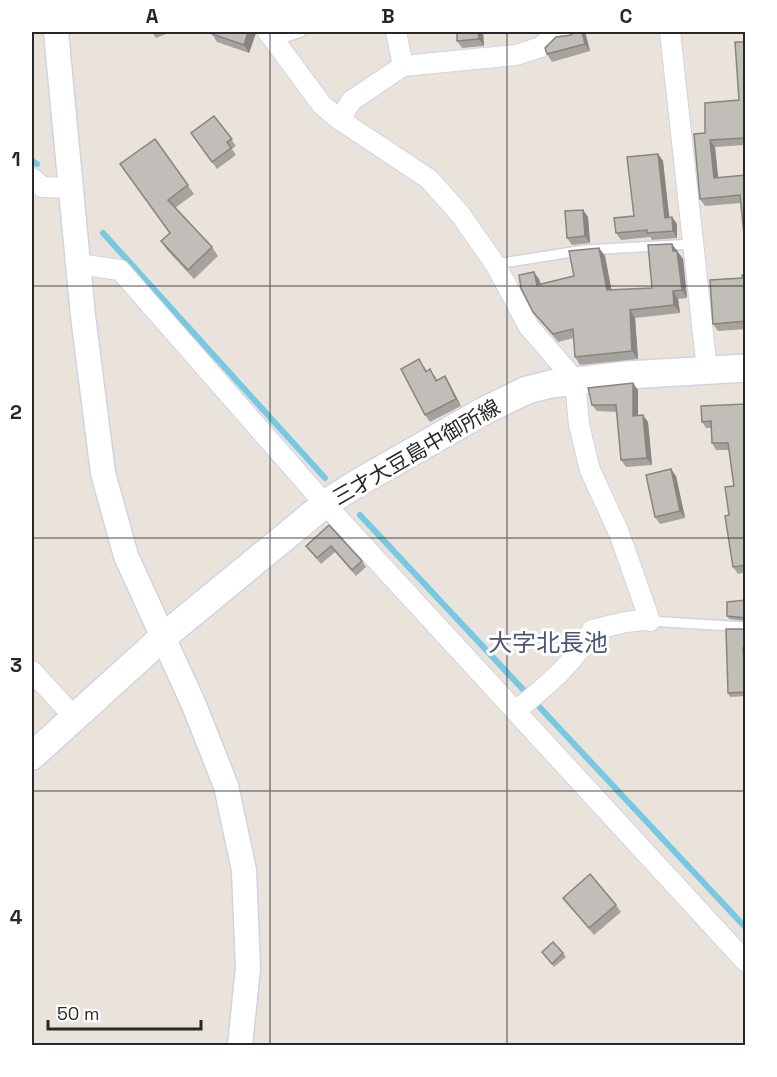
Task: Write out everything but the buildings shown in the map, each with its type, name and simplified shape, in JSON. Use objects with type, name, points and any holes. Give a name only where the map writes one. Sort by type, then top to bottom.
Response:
[{"type":"main road","name":"三才大豆島中御所線","points":[[32,756],[162,638],[329,502],[356,484],[527,390],[575,381],[746,368]]},
{"type":"street","points":[[56,32],[78,264],[103,473],[126,556],[194,705],[226,786],[244,870],[248,956],[240,1046]]},
{"type":"street","points":[[396,32],[403,66]]},
{"type":"street","points":[[340,120],[351,101],[403,66],[516,55],[541,47],[560,32]]},
{"type":"street","points":[[670,32],[707,370]]},
{"type":"street","points":[[273,36],[322,105],[340,120],[429,179],[460,214],[495,264],[529,327],[575,381],[579,425],[591,470],[619,533],[640,621],[592,630],[583,647],[545,687],[517,710]]},
{"type":"street","points":[[32,178],[42,187],[70,188]]},
{"type":"street","points":[[78,264],[120,270],[746,962]]},
{"type":"street","points":[[32,670],[74,717]]},
{"type":"lane","points":[[273,36],[301,32]]},
{"type":"lane","points":[[495,264],[585,250],[693,244]]},
{"type":"lane","points":[[640,621],[746,627]]},
{"type":"waterway","points":[[32,161],[37,164]]},
{"type":"waterway","points":[[103,233],[325,478]]},
{"type":"waterway","points":[[360,515],[746,928]]},
{"type":"district","name":"大字北長池","points":[[548,642]]}]
